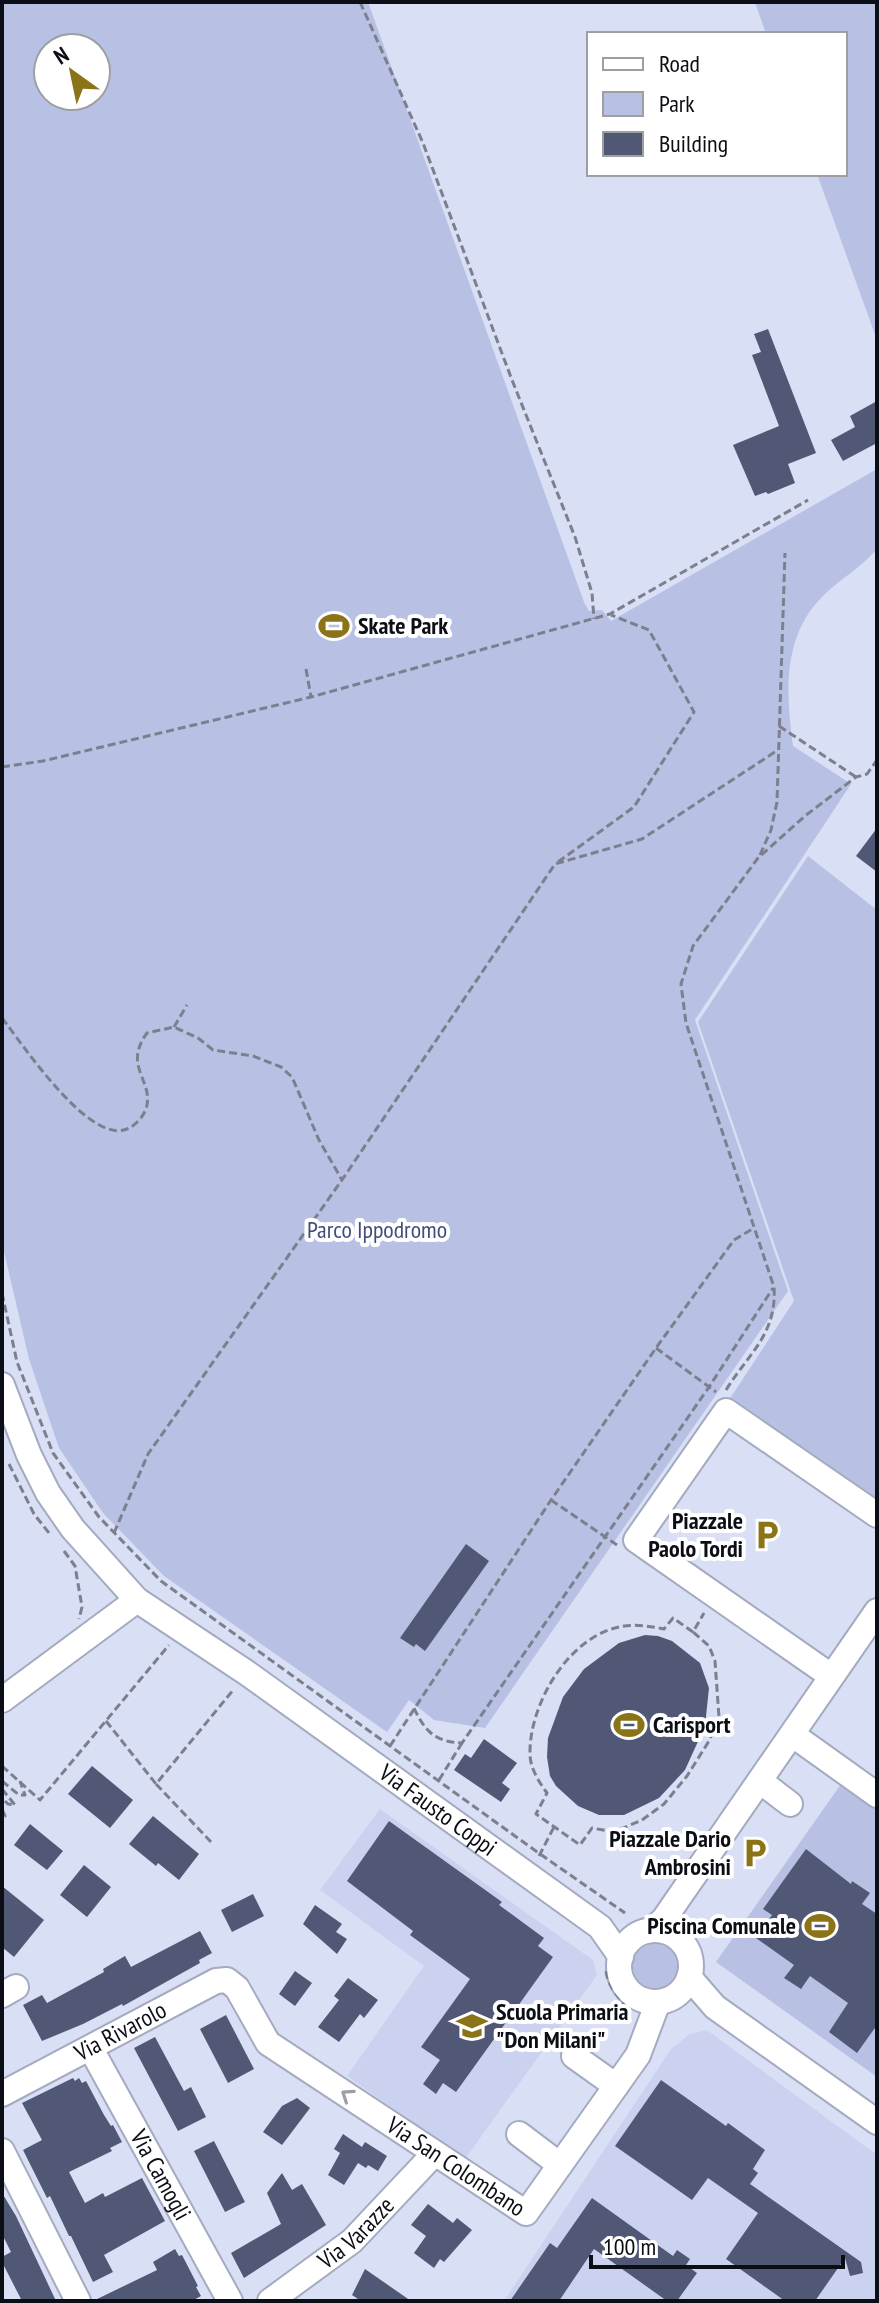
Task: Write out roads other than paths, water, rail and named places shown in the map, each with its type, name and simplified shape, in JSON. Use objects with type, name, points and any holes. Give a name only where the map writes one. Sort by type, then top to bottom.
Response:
[{"type":"street","name":"Via Fausto Coppi","points":[[2,1385],[29,1455],[48,1493],[73,1529],[137,1600],[247,1673],[600,1927],[614,1963]]},
{"type":"street","points":[[831,1676],[636,1540],[726,1411],[877,1515]]},
{"type":"street","points":[[2,1700],[137,1600]]},
{"type":"street","points":[[877,1611],[664,1919],[624,1948],[614,1963],[621,1978],[715,2007],[877,2122]]},
{"type":"street","points":[[793,1735],[877,1795]]},
{"type":"street","points":[[760,1781],[790,1804]]},
{"type":"street","points":[[664,1992],[689,1956],[678,1938],[679,1894]]},
{"type":"street","points":[[600,1927],[644,1933],[662,1931],[678,1938]]},
{"type":"street","name":"Via Rivarolo","points":[[2,2094],[216,1981],[227,1980],[237,1988]]},
{"type":"street","name":"Via San Colombano","points":[[237,1988],[268,2043],[526,2213],[638,2055],[639,2031],[664,1992]]},
{"type":"street","name":"Via Camogli","points":[[91,2049],[230,2301]]},
{"type":"street","points":[[574,2056],[616,2086]]},
{"type":"street","points":[[519,2134],[560,2165]]},
{"type":"street","points":[[2,2151],[78,2301]]},
{"type":"street","name":"Via Varazze","points":[[270,2301],[352,2241],[434,2154]]},
{"type":"place","name":"Skate Park","points":[[334,626]]},
{"type":"place","name":"Piazzale Paolo Tordi","points":[[767,1535]]},
{"type":"place","name":"Carisport","points":[[629,1725]]},
{"type":"place","name":"Piazzale Dario Ambrosini","points":[[755,1853]]},
{"type":"place","name":"Piscina Comunale","points":[[820,1926]]},
{"type":"place","name":"Scuola Primaria \"Don Milani\"","points":[[472,2026]]},
{"type":"park label","name":"Parco Ippodromo","points":[[377,1230]]}]
